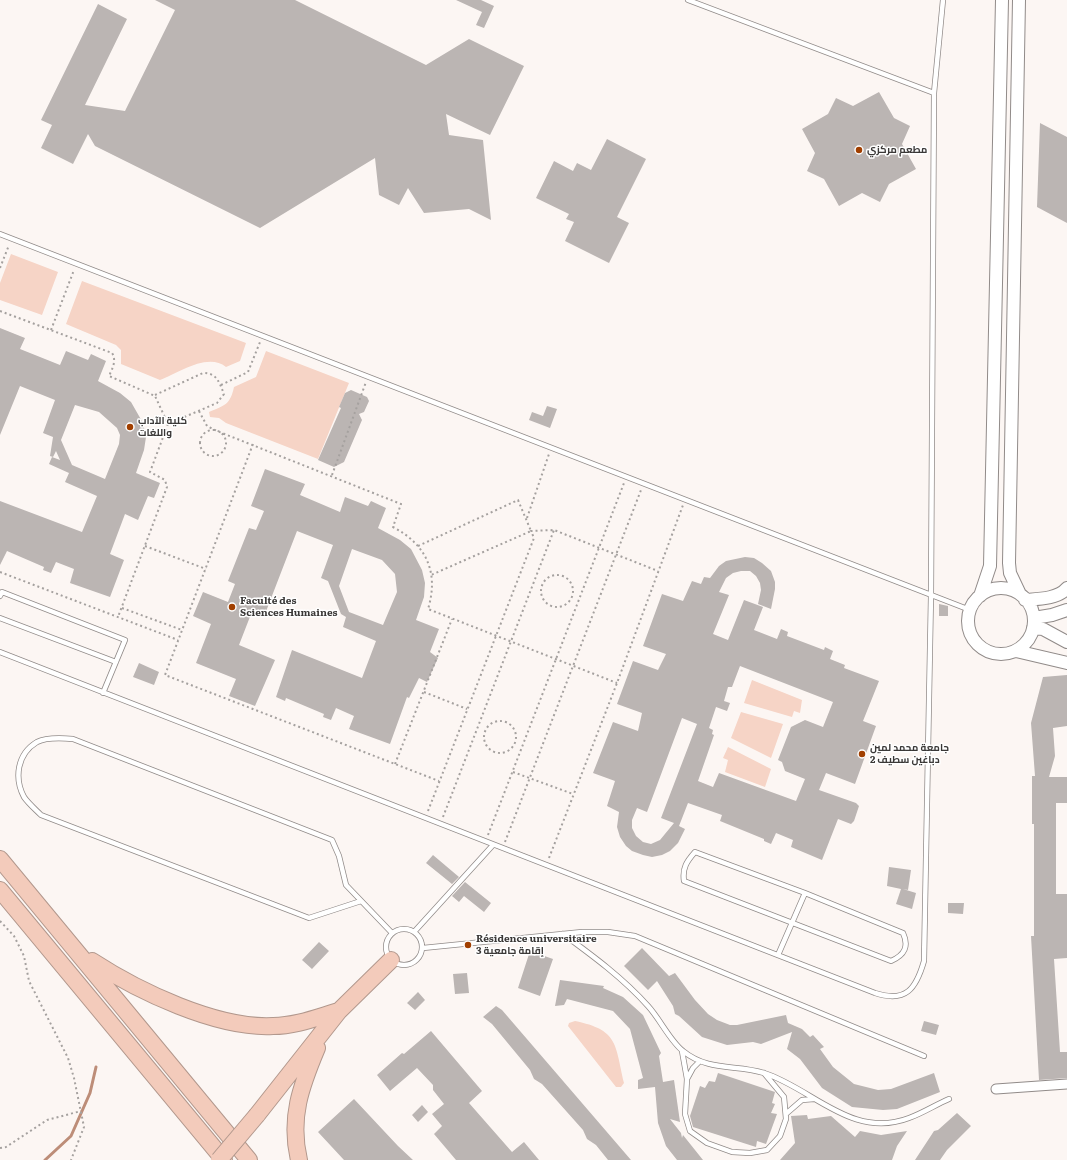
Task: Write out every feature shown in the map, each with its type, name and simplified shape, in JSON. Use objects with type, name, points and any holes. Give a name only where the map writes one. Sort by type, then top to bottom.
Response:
[{"type":"highway","points":[[0,859],[79,952],[248,1160]]},
{"type":"highway","points":[[0,890],[224,1160]]},
{"type":"highway","points":[[79,952],[122,980],[152,995],[226,1020],[248,1025],[273,1026],[300,1022],[339,1011]]},
{"type":"highway","points":[[219,1160],[257,1115],[339,1011],[391,960]]},
{"type":"highway","points":[[299,1160],[295,1132],[295,1113],[323,1033]]},
{"type":"main road","points":[[1002,0],[990,566],[980,596],[970,610],[969,627],[975,642],[983,650],[994,654],[1005,654],[1016,651],[1025,644],[1033,623],[1031,609],[1022,596],[1010,573],[1009,563],[1019,0]]},
{"type":"main road","points":[[980,596],[988,591],[998,589],[1022,596],[1046,598],[1064,592],[1067,588]]},
{"type":"main road","points":[[1033,623],[1067,610]]},
{"type":"main road","points":[[1033,623],[1067,642]]},
{"type":"main road","points":[[1016,651],[1067,663]]},
{"type":"street","points":[[996,1089],[1067,1084]]},
{"type":"lane","points":[[688,0],[934,93]]},
{"type":"lane","points":[[0,652],[493,845],[890,998],[905,994],[918,981],[924,961],[931,594],[934,93],[943,0]]},
{"type":"lane","points":[[0,234],[970,610]]},
{"type":"lane","points":[[0,596],[2,592],[126,640],[103,692]]},
{"type":"lane","points":[[0,618],[116,662]]},
{"type":"lane","points":[[361,901],[310,918],[41,815],[25,798],[18,783],[18,767],[26,751],[37,742],[56,738],[73,739],[332,840],[339,856],[346,885],[392,933]]},
{"type":"lane","points":[[414,932],[493,845]]},
{"type":"lane","points":[[695,852],[805,893],[903,933],[907,941],[904,952],[898,958],[891,961],[684,881],[682,871],[686,862],[695,852]]},
{"type":"lane","points":[[778,955],[805,893]]},
{"type":"lane","points":[[403,928],[414,932],[421,939],[423,948],[418,959],[413,963],[402,965],[391,960],[387,955],[386,943],[392,933],[403,928]]},
{"type":"lane","points":[[423,948],[563,934],[608,932],[635,936],[924,1056]]},
{"type":"lane","points":[[563,934],[633,990],[650,1007],[682,1051],[699,1062],[730,1069],[763,1073],[787,1083],[835,1111],[858,1120],[884,1123],[908,1119],[949,1099]]},
{"type":"lane","points":[[682,1051],[687,1079],[685,1114],[690,1131],[707,1143],[732,1152],[750,1154],[767,1150],[780,1136],[787,1113],[784,1097],[763,1073]]},
{"type":"lane","points":[[687,1079],[693,1068],[699,1062]]},
{"type":"lane","points":[[787,1113],[802,1100],[814,1099]]},
{"type":"path","points":[[0,268],[11,238]]},
{"type":"path","points":[[51,330],[77,263]]},
{"type":"path","points":[[0,311],[112,353],[115,357],[109,376],[155,396],[168,424],[150,472],[165,480],[167,487],[118,617]]},
{"type":"path","points":[[221,385],[248,372],[263,336]]},
{"type":"path","points":[[155,396],[203,374],[211,373],[217,378],[221,385],[224,394],[217,403],[168,424]]},
{"type":"path","points":[[332,475],[368,376]]},
{"type":"path","points":[[199,411],[207,426],[217,431],[332,475],[401,504],[393,527],[412,539],[424,554],[431,575],[432,587],[428,609],[617,683]]},
{"type":"path","points":[[208,431],[217,431],[224,438],[225,447],[221,453],[217,455],[208,455],[201,448],[200,439],[208,431]]},
{"type":"path","points":[[253,444],[165,675],[439,782]]},
{"type":"path","points":[[527,519],[552,447]]},
{"type":"path","points":[[486,842],[626,476]]},
{"type":"path","points":[[503,848],[572,666],[644,483]]},
{"type":"path","points":[[546,865],[617,683],[685,499]]},
{"type":"path","points":[[418,546],[518,500],[534,538],[425,818]]},
{"type":"path","points":[[431,575],[531,531],[554,530],[658,571]]},
{"type":"path","points":[[440,824],[512,642],[554,530]]},
{"type":"path","points":[[145,545],[206,569]]},
{"type":"path","points":[[0,572],[178,640]]},
{"type":"path","points":[[562,575],[570,581],[573,586],[573,597],[565,606],[554,607],[549,605],[542,596],[542,585],[550,576],[562,575]]},
{"type":"path","points":[[121,608],[182,630]]},
{"type":"path","points":[[395,764],[452,619]]},
{"type":"path","points":[[423,692],[467,709]]},
{"type":"path","points":[[495,722],[506,722],[514,729],[516,734],[514,745],[505,752],[494,752],[486,744],[484,734],[487,728],[495,722]]},
{"type":"path","points":[[512,772],[573,794]]},
{"type":"path","points":[[0,921],[14,936],[24,956],[29,981],[68,1058],[74,1078],[84,1127],[71,1160]]},
{"type":"path","points":[[0,1148],[6,1147],[47,1120],[81,1111]]},
{"type":"shaded area","points":[[11,254],[58,272],[42,315],[0,300],[0,283]]},
{"type":"shaded area","points":[[82,281],[246,343],[240,361],[226,367],[219,363],[211,362],[193,365],[160,380],[121,364],[121,350],[116,345],[66,324]]},
{"type":"shaded area","points":[[266,351],[349,383],[318,459],[226,423],[219,418],[210,417],[209,412],[223,406],[229,401],[234,387],[256,377]]},
{"type":"shaded area","points":[[752,680],[802,700],[800,713],[794,711],[792,717],[744,703]]},
{"type":"shaded area","points":[[741,712],[783,724],[771,758],[731,738]]},
{"type":"shaded area","points":[[728,747],[771,769],[765,787],[725,772],[728,760],[723,758]]},
{"type":"shaded area","points":[[575,1021],[600,1029],[612,1040],[619,1058],[624,1083],[621,1087],[616,1087],[568,1026],[569,1023]]},
{"type":"building","points":[[155,0],[295,0],[426,65],[469,39],[524,66],[490,135],[446,114],[449,135],[483,140],[491,220],[469,209],[424,213],[408,188],[399,205],[379,195],[375,158],[260,228],[95,146],[88,134],[73,164],[41,148],[52,125],[41,120],[98,4],[127,19],[85,105],[125,111],[175,10]]},
{"type":"building","points":[[456,0],[481,0],[494,6],[484,28],[476,25],[482,12]]},
{"type":"building","name":"مطعم مركزي","points":[[879,92],[894,118],[910,126],[902,144],[916,169],[889,184],[880,202],[862,193],[839,206],[824,179],[807,171],[815,153],[802,129],[828,114],[836,98],[853,106]]},
{"type":"building","points":[[1040,123],[1067,137],[1067,223],[1037,207]]},
{"type":"building","points":[[607,139],[646,159],[617,217],[629,223],[609,263],[565,241],[574,222],[566,219],[569,214],[536,198],[554,161],[573,171],[577,163],[591,170]]},
{"type":"building","points":[[0,328],[25,338],[20,349],[60,365],[66,351],[88,360],[91,354],[106,361],[98,381],[120,393],[131,402],[143,423],[146,437],[144,450],[136,473],[160,483],[154,498],[148,496],[138,520],[125,514],[110,554],[124,560],[110,597],[70,583],[74,569],[56,562],[51,573],[43,570],[44,567],[7,551],[0,565],[0,501],[82,532],[97,496],[65,482],[69,473],[49,464],[52,457],[60,460],[56,451],[53,457],[50,456],[53,437],[43,433],[55,400],[20,386],[0,435]],"holes":[[[75,405],[99,412],[117,428],[120,435],[119,444],[105,479],[72,465],[61,440]]]},
{"type":"building","points":[[351,390],[367,397],[369,401],[364,412],[359,414],[362,420],[344,462],[334,467],[318,460],[341,408],[339,407],[345,393]]},
{"type":"building","points":[[547,406],[557,409],[550,428],[529,420],[532,412],[543,416]]},
{"type":"building","name":"Faculté des Sciences Humaines","points":[[265,469],[305,484],[300,495],[340,512],[345,497],[368,506],[371,501],[386,508],[378,528],[400,540],[411,549],[422,570],[425,583],[424,597],[416,620],[439,629],[430,652],[438,658],[427,682],[419,678],[409,698],[407,697],[390,744],[349,729],[354,716],[336,708],[331,720],[323,717],[324,714],[286,698],[285,701],[276,697],[292,650],[362,678],[376,641],[343,627],[346,617],[341,614],[328,581],[321,578],[333,545],[297,531],[265,614],[253,609],[239,645],[275,660],[255,706],[229,696],[236,679],[196,663],[211,624],[193,616],[203,592],[228,602],[235,584],[228,581],[249,528],[256,530],[264,511],[251,506]],"holes":[[[352,549],[382,560],[395,574],[397,592],[383,625],[349,612],[339,586]]]},
{"type":"building","points":[[745,557],[754,558],[771,571],[775,582],[775,589],[771,609],[758,604],[761,590],[760,583],[756,576],[750,571],[733,573],[726,578],[719,592],[729,595],[713,634],[728,640],[744,600],[763,607],[754,630],[777,639],[781,629],[788,632],[787,636],[824,650],[825,647],[833,651],[830,659],[845,665],[844,668],[879,681],[863,721],[876,726],[855,784],[826,773],[819,790],[856,803],[859,806],[854,821],[851,824],[838,819],[822,860],[791,847],[793,840],[776,833],[771,844],[764,841],[764,839],[720,821],[722,815],[688,803],[679,826],[685,829],[678,843],[670,851],[662,855],[652,857],[632,851],[626,846],[620,837],[617,827],[619,812],[607,806],[615,781],[593,773],[613,722],[638,731],[642,713],[617,704],[633,661],[658,670],[666,654],[643,646],[662,594],[683,601],[692,581],[701,584],[704,577],[710,578],[719,566],[726,561]],"holes":[[[740,666],[833,702],[823,727],[805,720],[791,727],[778,760],[782,762],[785,771],[805,779],[796,801],[719,773],[713,787],[698,781],[714,735],[712,734],[713,730],[709,728],[716,707],[727,711],[730,703],[724,701],[728,687],[732,687]],[[682,718],[697,724],[661,818],[674,823],[660,840],[651,844],[643,842],[636,836],[632,828],[632,820],[637,808],[647,812]]]},
{"type":"building","points":[[939,604],[948,606],[948,616],[939,616]]},
{"type":"building","points":[[139,663],[159,672],[154,685],[133,677]]},
{"type":"building","points":[[1067,675],[1067,726],[1053,728],[1055,756],[1049,777],[1067,777],[1067,803],[1056,803],[1056,894],[1067,894],[1067,958],[1054,959],[1060,1052],[1067,1052],[1067,1078],[1039,1080],[1031,936],[1034,936],[1034,824],[1032,824],[1032,776],[1035,776],[1031,723],[1043,677]]},
{"type":"building","points":[[433,855],[459,877],[452,884],[426,863]]},
{"type":"building","points":[[889,867],[911,870],[908,890],[903,889],[916,893],[912,909],[896,904],[901,889],[887,886]]},
{"type":"building","points":[[465,882],[491,903],[484,912],[464,896],[459,902],[452,896]]},
{"type":"building","points":[[948,903],[964,903],[963,914],[948,913]]},
{"type":"building","points":[[319,942],[329,951],[312,969],[302,960]]},
{"type":"building","points":[[642,948],[669,976],[675,973],[695,1000],[708,1014],[717,1020],[730,1025],[737,1025],[786,1015],[788,1023],[802,1029],[810,1037],[813,1035],[824,1047],[820,1049],[833,1067],[854,1084],[878,1090],[891,1089],[934,1073],[940,1092],[897,1109],[883,1110],[852,1107],[822,1088],[800,1059],[787,1049],[792,1032],[761,1044],[753,1042],[727,1045],[702,1037],[675,1014],[673,1006],[657,981],[648,990],[624,966]]},
{"type":"building","points":[[530,951],[553,959],[540,996],[518,988]]},
{"type":"building","points":[[467,973],[469,993],[455,994],[453,974]]},
{"type":"building","points":[[560,980],[604,986],[603,988],[623,997],[643,1015],[661,1053],[659,1056],[663,1082],[674,1080],[680,1122],[670,1119],[681,1133],[682,1138],[683,1135],[703,1160],[677,1160],[666,1146],[658,1123],[655,1087],[638,1089],[638,1080],[643,1078],[630,1029],[613,1011],[567,999],[564,1005],[555,1006]]},
{"type":"building","points":[[418,992],[425,1000],[415,1010],[407,1003]]},
{"type":"building","points":[[496,1006],[502,1010],[631,1160],[608,1160],[596,1145],[587,1139],[583,1130],[542,1084],[534,1079],[530,1070],[492,1024],[483,1017]]},
{"type":"building","points":[[924,1021],[939,1025],[936,1035],[921,1031]]},
{"type":"building","points":[[431,1031],[482,1091],[469,1103],[512,1152],[524,1142],[539,1160],[456,1160],[434,1134],[442,1126],[432,1114],[444,1104],[433,1090],[433,1085],[417,1068],[390,1091],[377,1075],[402,1053],[404,1054]]},
{"type":"building","points":[[718,1073],[775,1092],[772,1103],[775,1104],[771,1113],[777,1114],[766,1144],[757,1141],[756,1147],[693,1127],[690,1116],[700,1086],[705,1088],[709,1081],[715,1082]]},
{"type":"building","points":[[354,1099],[413,1160],[344,1160],[318,1132]]},
{"type":"building","points":[[422,1105],[428,1112],[418,1122],[412,1115]]},
{"type":"building","points":[[957,1113],[971,1126],[947,1150],[940,1160],[915,1160],[934,1131],[938,1130]]},
{"type":"building","points":[[807,1115],[808,1119],[831,1116],[855,1137],[860,1131],[881,1135],[907,1131],[897,1146],[892,1160],[780,1160],[795,1143],[791,1116]]},
{"type":"waterway","points":[[45,1160],[71,1136],[90,1093],[96,1067]]},
{"type":"place","name":"مطعم مركزي","points":[[859,150]]},
{"type":"place","name":"كلية الآداب واللغات","points":[[130,427]]},
{"type":"place","name":"Faculté des Sciences Humaines","points":[[232,607]]},
{"type":"place","name":"جامعة محمد لمين دباغين سطيف 2","points":[[862,754]]},
{"type":"place","name":"Résidence universitaire إقامة جامعية 3","points":[[468,945]]}]
